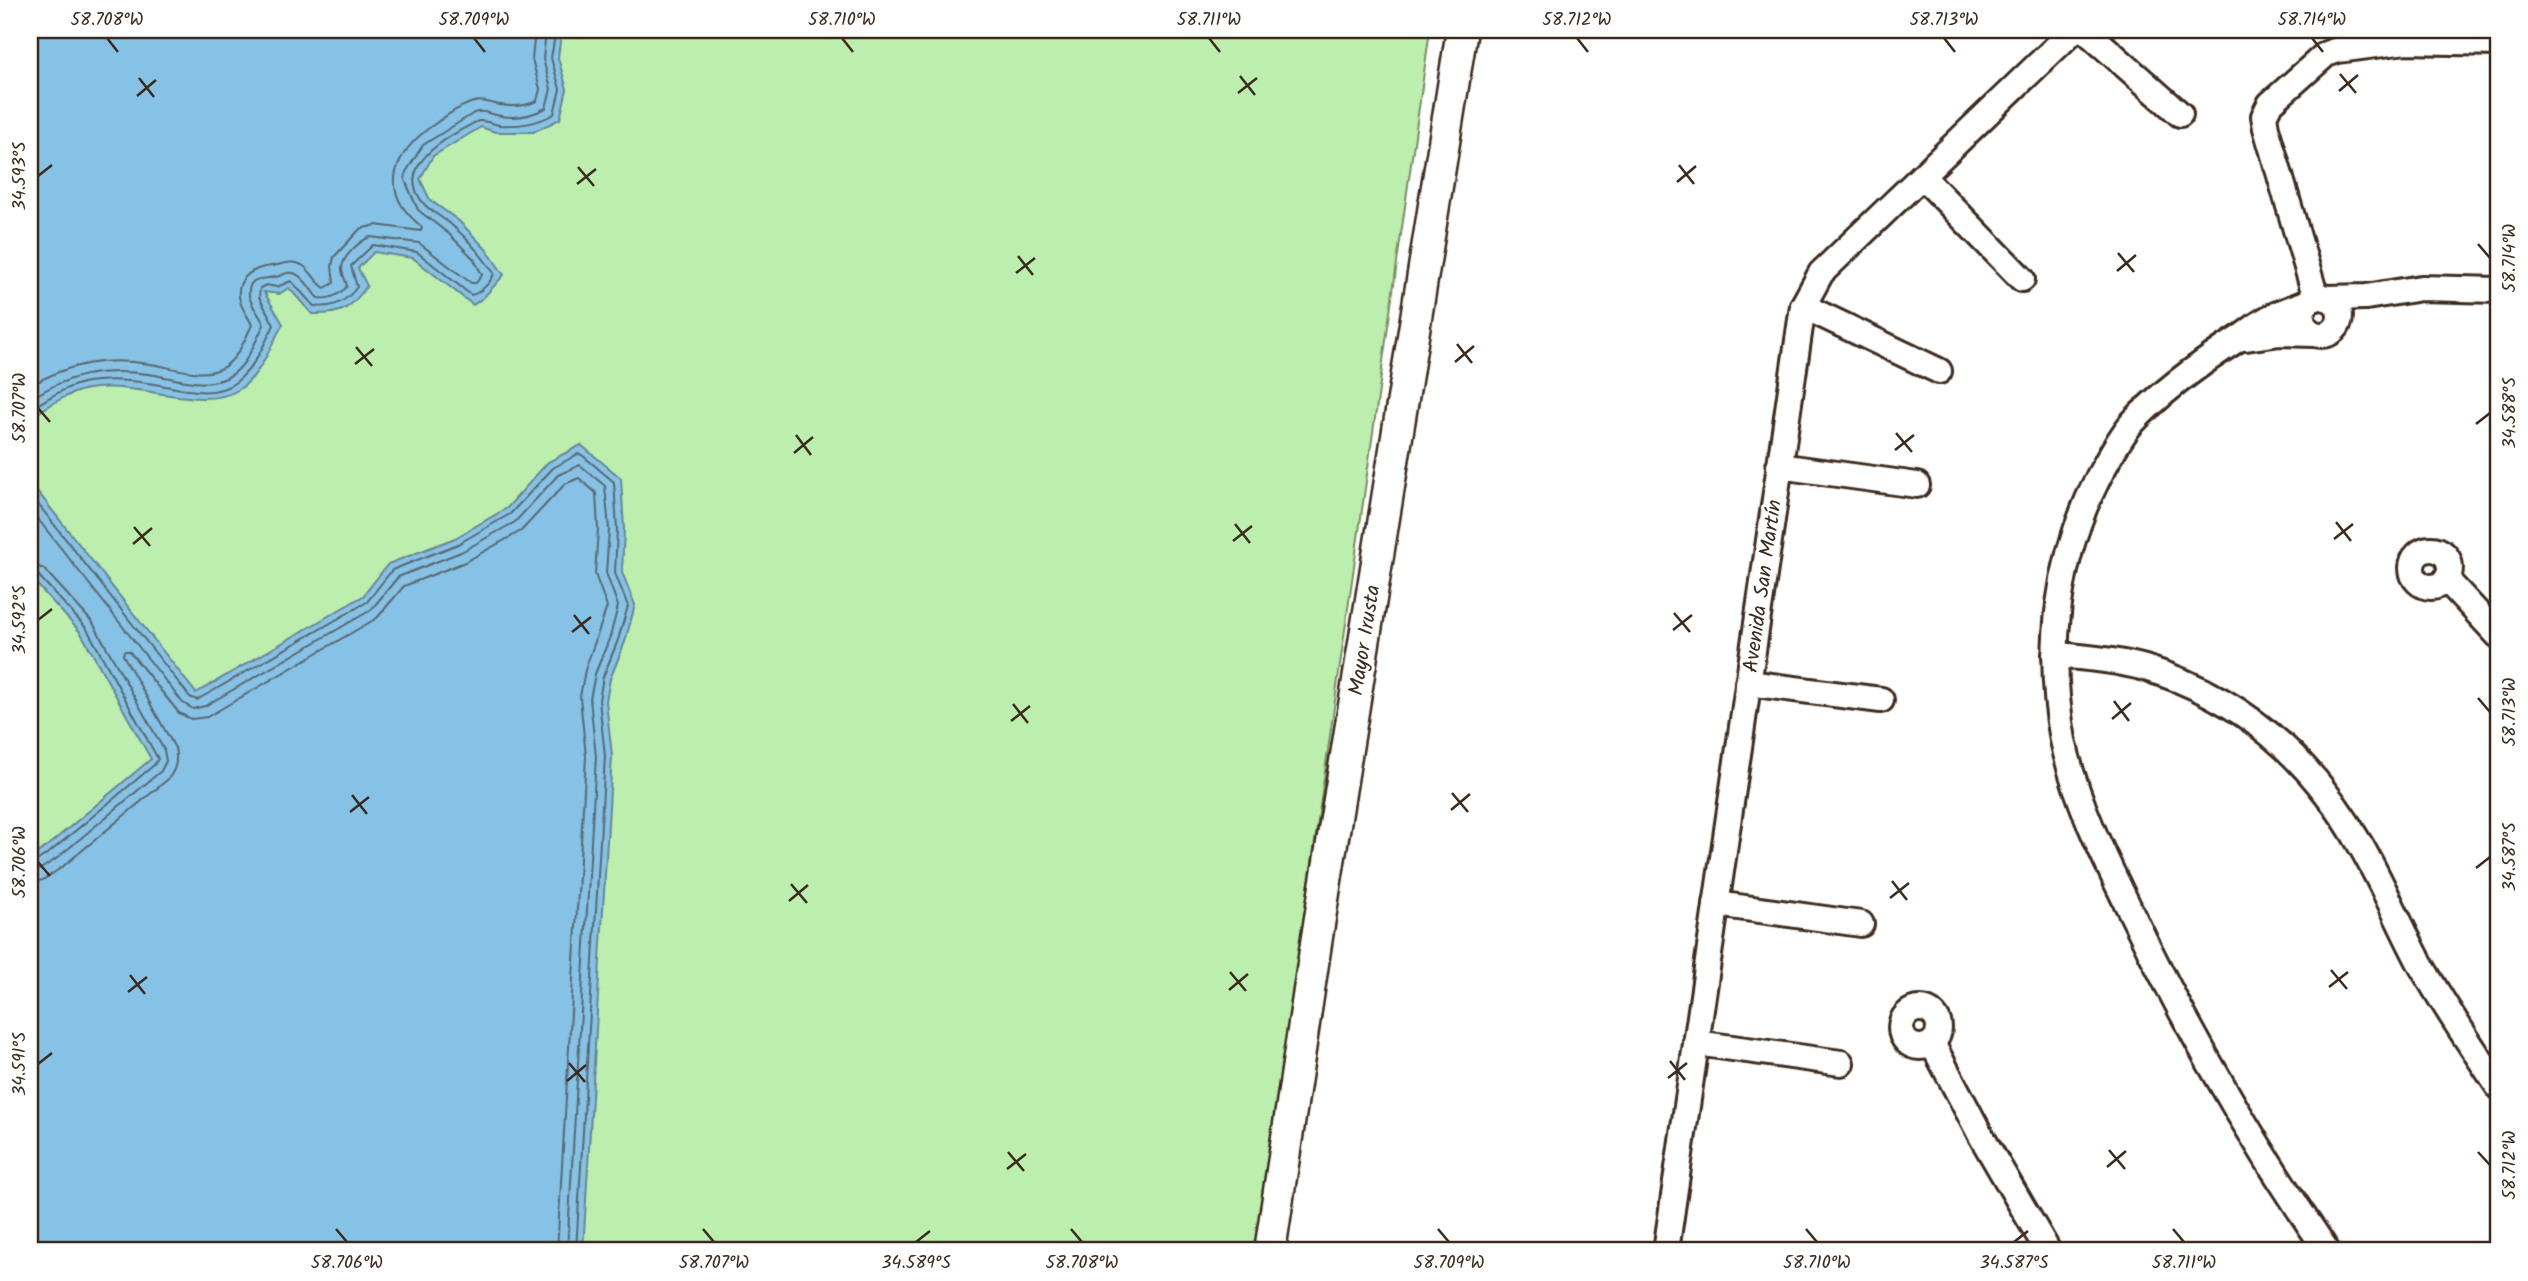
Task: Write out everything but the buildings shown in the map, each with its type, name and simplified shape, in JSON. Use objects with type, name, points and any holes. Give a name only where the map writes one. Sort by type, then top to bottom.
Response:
[{"type":"main road","name":"Mayor Irusta","points":[[1270,1251],[1317,937],[1462,30]]},
{"type":"street","name":"Avenida San Martín","points":[[1666,1251],[1803,306],[1821,273],[2074,30]]},
{"type":"street","points":[[2085,30],[2180,114]]},
{"type":"street","points":[[2317,299],[2266,128],[2264,116],[2270,104],[2318,59],[2338,50],[2406,41],[2498,43]]},
{"type":"street","points":[[1922,176],[2022,279]]},
{"type":"street","points":[[2327,1251],[2216,1077],[2162,979],[2109,868],[2084,806],[2064,742],[2058,706],[2056,625],[2063,575],[2076,526],[2109,457],[2131,425],[2211,355],[2269,318],[2317,299],[2366,297],[2421,288],[2498,290]]},
{"type":"street","points":[[2238,339],[2280,333],[2325,331],[2402,291]]},
{"type":"street","points":[[2317,299],[2304,307],[2302,320],[2308,331],[2325,331]]},
{"type":"street","points":[[1803,306],[1939,371]]},
{"type":"street","points":[[1780,466],[1917,485]]},
{"type":"street","points":[[2446,579],[2498,635]]},
{"type":"street","points":[[2055,655],[2093,658],[2143,667],[2196,686],[2228,703],[2267,730],[2294,756],[2320,784],[2362,846],[2421,964],[2498,1086]]},
{"type":"street","points":[[1748,683],[1881,700]]},
{"type":"street","points":[[1716,904],[1861,924]]},
{"type":"street","points":[[1696,1043],[1841,1063]]},
{"type":"street","points":[[1932,1043],[1980,1134],[2048,1251]]},
{"type":"green space","points":[[30,30],[1430,30],[1257,1251],[30,1251]]},
{"type":"water","points":[[30,30],[567,30],[561,34],[558,58],[567,89],[560,119],[533,132],[495,132],[481,127],[433,156],[420,179],[430,200],[459,221],[486,249],[504,275],[473,305],[413,258],[374,252],[358,268],[367,286],[350,305],[338,312],[312,314],[289,288],[279,294],[264,292],[283,324],[259,369],[238,390],[223,396],[205,398],[101,387],[69,395],[30,418]]},
{"type":"water","points":[[581,445],[621,478],[624,529],[622,572],[635,605],[625,642],[610,679],[606,701],[612,756],[583,1251],[30,1251],[30,858],[151,759],[81,633],[30,577],[30,482],[196,693],[363,596],[388,564],[455,538],[507,508],[548,462]]}]
